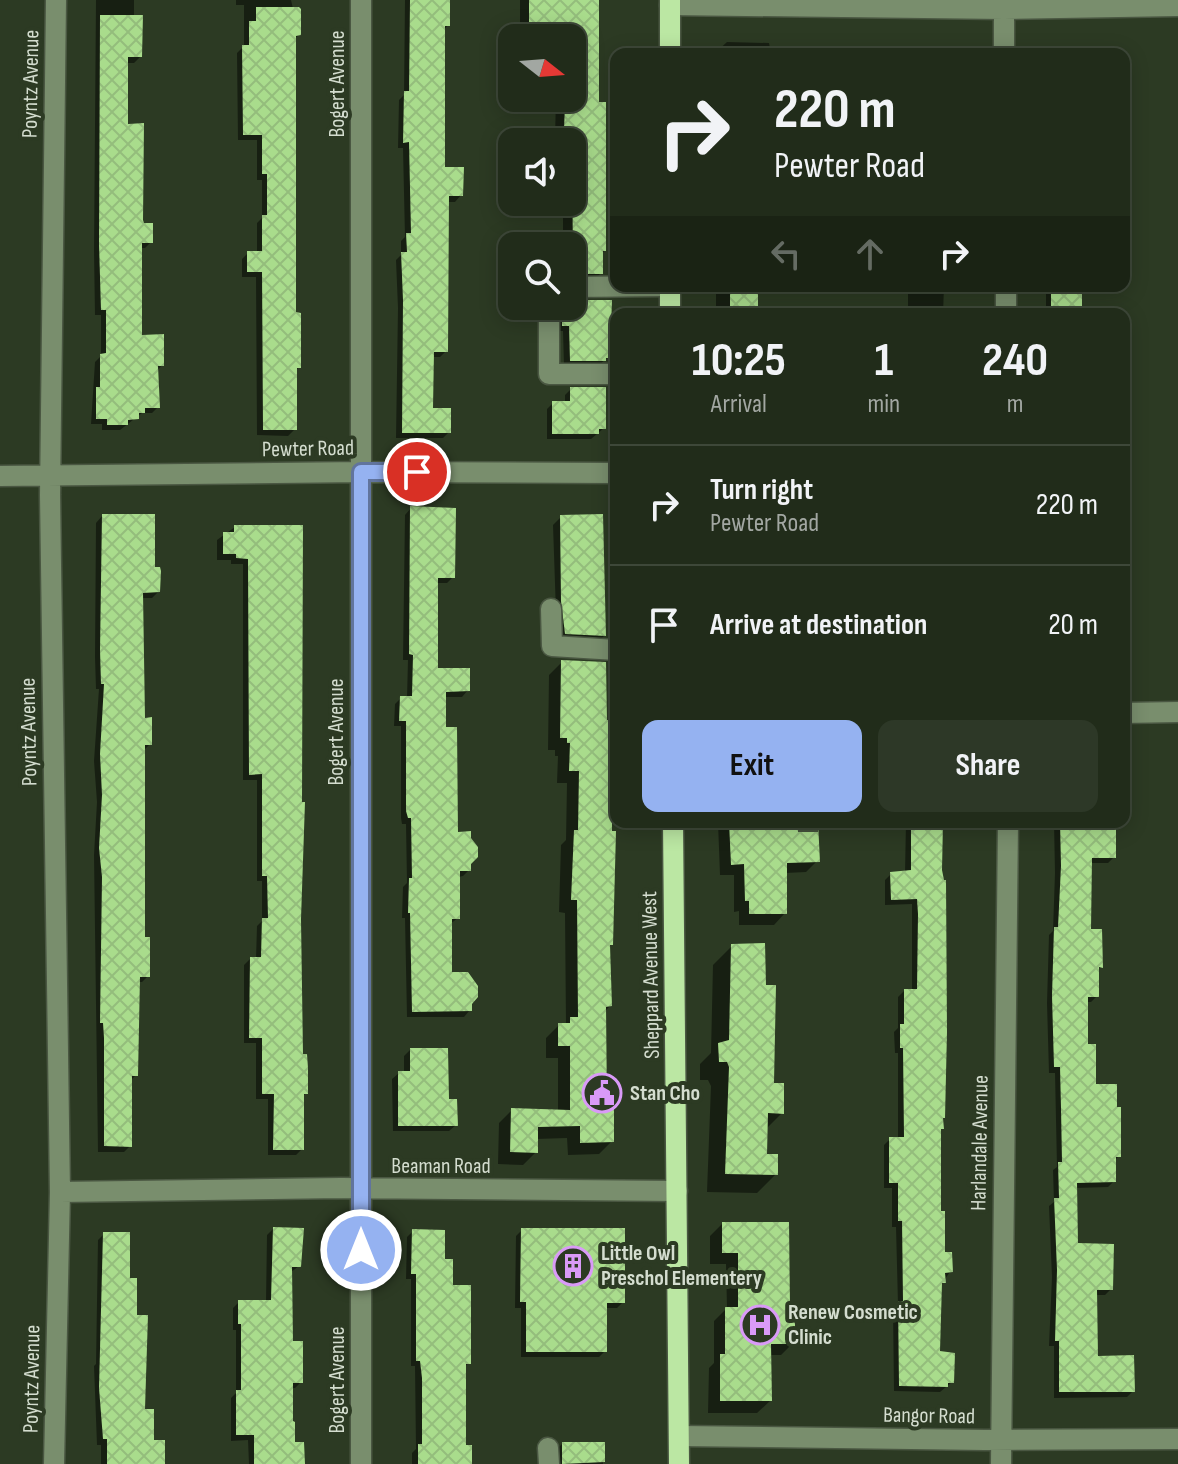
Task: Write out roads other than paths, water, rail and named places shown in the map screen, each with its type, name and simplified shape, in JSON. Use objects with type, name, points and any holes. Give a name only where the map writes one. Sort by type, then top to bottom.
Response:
[{"type":"main road","points":[[670,2],[670,48]]},
{"type":"main road","name":"Sheppard Avenue West","points":[[673,828],[679,1464]]},
{"type":"street","name":"Poyntz Avenue","points":[[54,1464],[60,1192],[51,475],[56,0]]},
{"type":"street","name":"Bogert Avenue","points":[[361,0],[361,1464]]},
{"type":"street","points":[[670,2],[1178,6]]},
{"type":"street","points":[[1004,5],[1004,48]]},
{"type":"street","points":[[586,287],[610,287]]},
{"type":"street","points":[[549,320],[549,374],[610,374]]},
{"type":"street","name":"Pewter Road","points":[[0,476],[610,473]]},
{"type":"street","points":[[551,609],[552,646],[610,650]]},
{"type":"street","points":[[1130,713],[1178,712]]},
{"type":"street","name":"Harlandale Avenue","points":[[1001,1464],[1008,828]]},
{"type":"street","name":"Beaman Road","points":[[60,1192],[361,1189],[677,1191]]},
{"type":"street","name":"Bangor Road","points":[[680,1436],[1178,1439]]},
{"type":"place","name":"Stan Cho","points":[[602,1093]]},
{"type":"place","name":"Little Owl Preschol Elementery","points":[[573,1266]]},
{"type":"place","name":"Renew Cosmetic Clinic","points":[[760,1325]]}]
